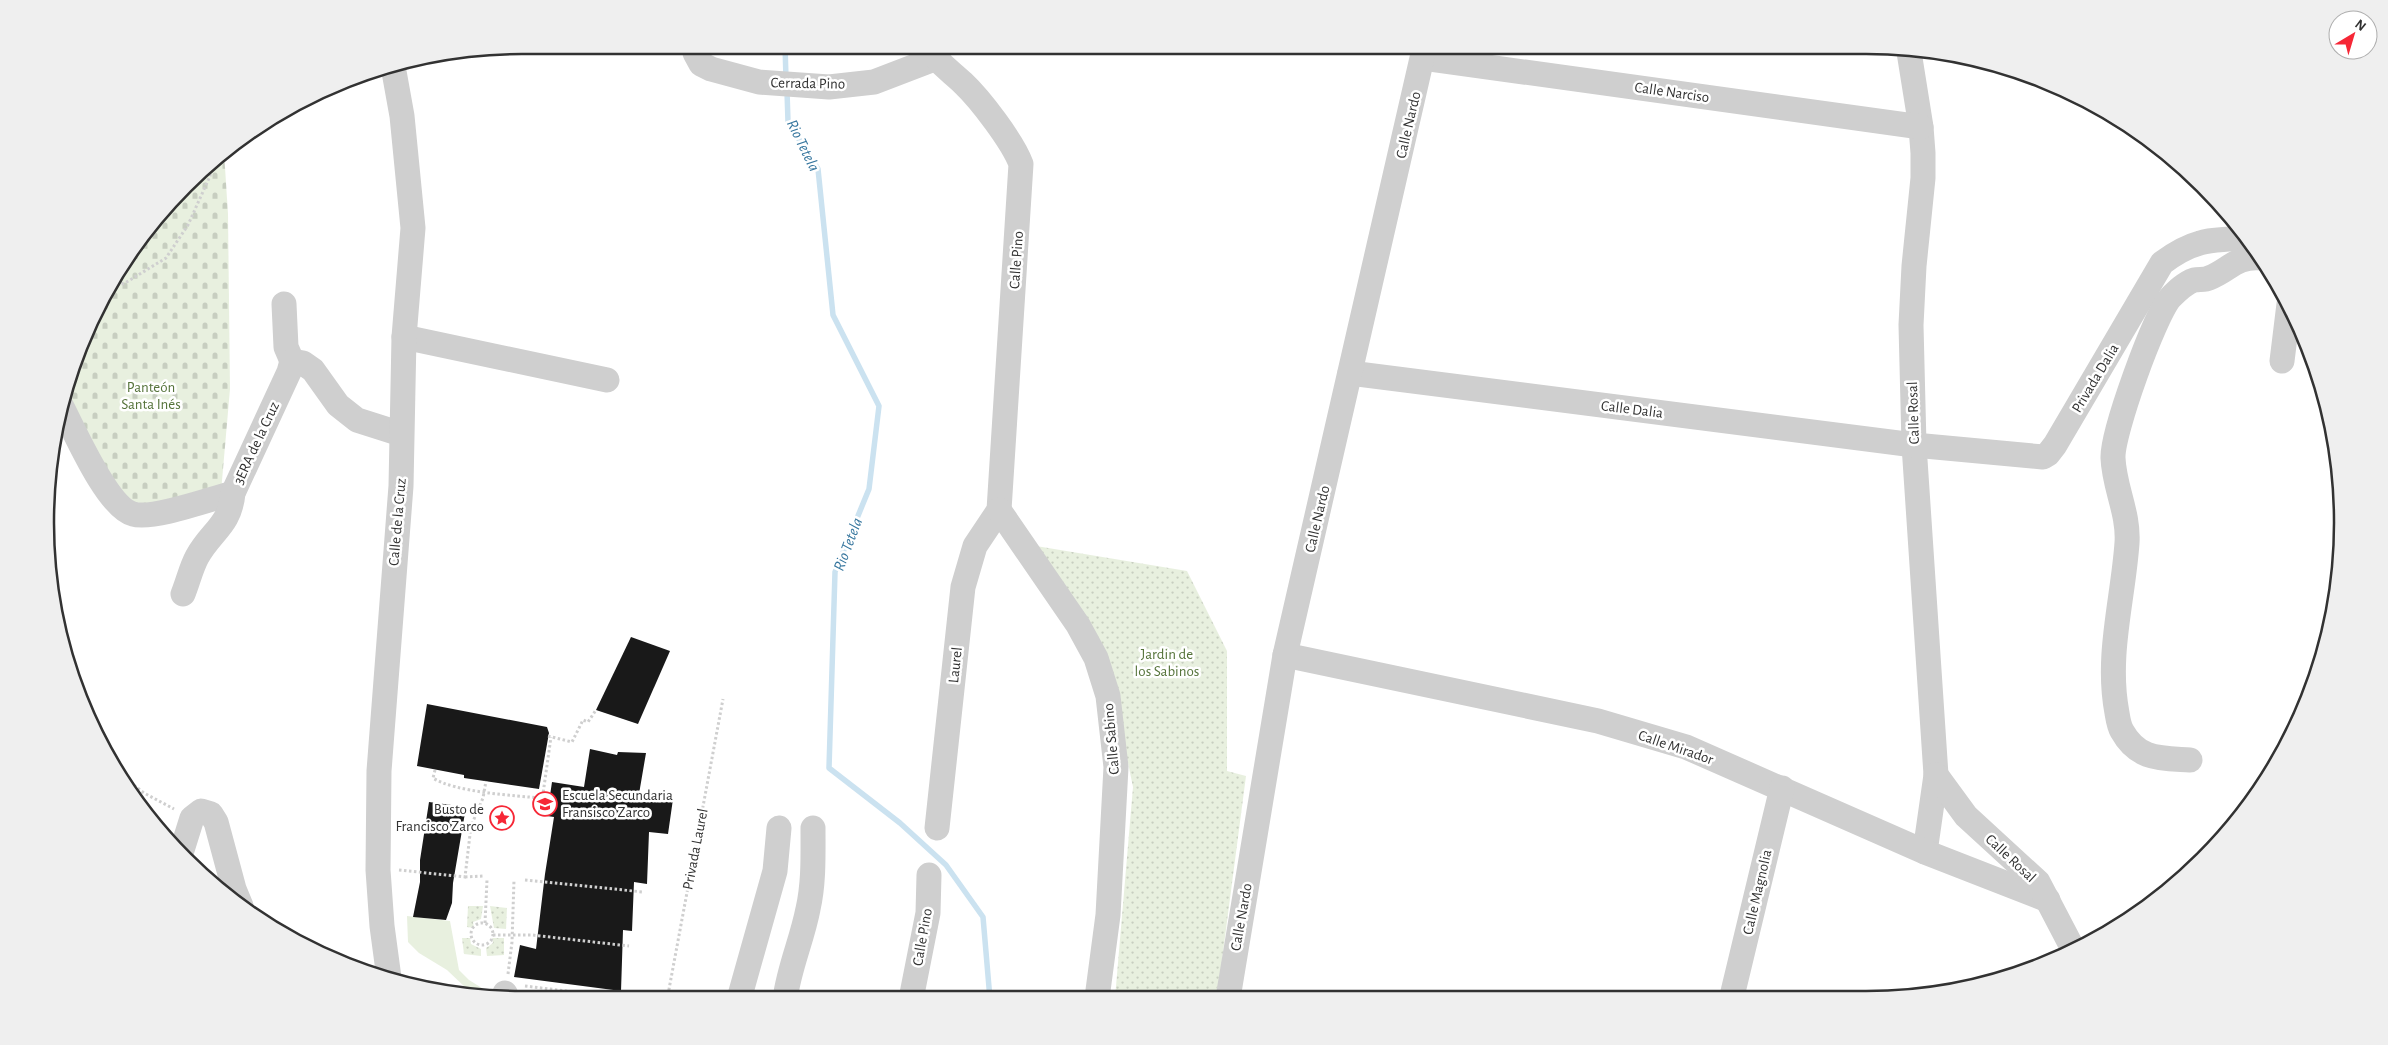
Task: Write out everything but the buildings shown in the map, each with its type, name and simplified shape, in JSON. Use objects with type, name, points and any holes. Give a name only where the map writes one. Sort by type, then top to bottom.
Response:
[{"type":"street","name":"Cerrada Pino","points":[[695,54],[701,64],[711,70],[759,82],[829,87],[874,82],[926,54]]},
{"type":"street","name":"Calle Pino","points":[[932,54],[964,84],[1009,140],[1021,164],[999,510]]},
{"type":"street","name":"Calle Nardo","points":[[1229,991],[1286,655],[1424,54]]},
{"type":"street","name":"Calle Narciso","points":[[1437,54],[1921,126]]},
{"type":"street","name":"Calle Rosal","points":[[1910,56],[1921,126],[1923,178],[1914,266],[1911,325],[1914,445],[1936,775],[1925,852]]},
{"type":"street","name":"Calle de la Cruz","points":[[389,971],[382,926],[378,870],[379,771],[401,486],[404,337],[413,228],[402,116],[394,72]]},
{"type":"street","name":"Privada Dalia","points":[[1914,445],[2036,457],[2048,454],[2162,263],[2179,250],[2202,242],[2238,239]]},
{"type":"street","points":[[2179,250],[2193,280]]},
{"type":"street","points":[[2190,760],[2156,758],[2135,750],[2120,730],[2114,684],[2116,624],[2127,542],[2127,520],[2113,456],[2130,391],[2161,312],[2178,289],[2193,280],[2209,278],[2243,258],[2252,258]]},
{"type":"street","points":[[284,304],[286,347],[292,361],[303,362],[313,370],[338,405],[357,420],[401,434]]},
{"type":"street","points":[[2282,361],[2287,318]]},
{"type":"street","points":[[404,337],[607,380]]},
{"type":"street","name":"3ERA de la Cruz","points":[[183,594],[197,557],[227,519],[233,493],[289,372],[292,361]]},
{"type":"street","name":"Calle Dalia","points":[[1350,373],[1914,445]]},
{"type":"street","name":"3ERA de la Cruz","points":[[66,416],[106,490],[124,510],[134,514],[152,514],[233,493]]},
{"type":"street","name":"Laurel","points":[[937,828],[963,587],[975,546],[999,510]]},
{"type":"street","name":"Calle Sabino","points":[[999,510],[1078,624],[1096,658],[1108,696],[1116,767],[1108,915],[1099,991]]},
{"type":"street","name":"Calle Mirador","points":[[1286,655],[1598,721],[1686,747],[1925,852],[2048,900]]},
{"type":"street","name":"Calle Rosal","points":[[1936,775],[1966,816],[2030,874],[2048,900],[2071,944]]},
{"type":"street","name":"Calle Magnolia","points":[[1733,991],[1782,788]]},
{"type":"street","points":[[183,846],[192,818],[201,811],[211,814],[216,822],[236,893]]},
{"type":"street","points":[[741,991],[775,871],[779,828]]},
{"type":"street","points":[[786,991],[789,973],[801,938],[812,887],[813,828]]},
{"type":"street","name":"Calle Pino","points":[[913,991],[928,912],[929,876]]},
{"type":"path","points":[[119,285],[166,258],[192,217],[210,173]]},
{"type":"path","name":"Privada Laurel","points":[[669,991],[723,699]]},
{"type":"path","points":[[545,816],[541,808],[550,736],[572,742],[583,720],[588,722],[596,710]]},
{"type":"path","points":[[435,770],[435,780],[484,792],[542,798]]},
{"type":"path","points":[[465,876],[471,826],[484,792],[486,781]]},
{"type":"path","points":[[135,786],[144,793],[192,818]]},
{"type":"path","points":[[378,870],[483,876]]},
{"type":"path","points":[[485,923],[487,880]]},
{"type":"path","points":[[514,880],[509,988],[544,991]]},
{"type":"path","points":[[525,880],[643,892]]},
{"type":"path","points":[[478,923],[485,923],[491,928],[493,935],[487,944],[480,945],[474,941],[471,935],[473,928],[478,923]]},
{"type":"path","points":[[493,935],[512,934],[628,946]]},
{"type":"green space","name":"Panteón Santa Inés","points":[[225,161],[228,214],[230,389],[221,492],[162,506],[125,501],[68,409],[70,401],[89,343],[102,315],[133,262],[170,213]]},
{"type":"green space","name":"Jardin de los Sabinos","points":[[1030,545],[1187,571],[1227,651],[1227,771],[1246,776],[1218,991],[1116,991],[1133,787],[1108,666]]},
{"type":"green space","points":[[468,906],[483,906],[481,919],[473,922],[474,928],[467,927]]},
{"type":"green space","points":[[490,906],[507,908],[506,929],[494,928]]},
{"type":"green space","points":[[407,916],[450,921],[459,970],[469,980],[484,989],[465,987],[447,970],[419,953],[408,942]]},
{"type":"green space","points":[[462,938],[470,938],[471,944],[481,949],[481,956],[464,954]]},
{"type":"green space","points":[[492,938],[504,938],[504,955],[487,956],[486,948],[493,943]]},
{"type":"waterway","name":"Rio Tetela","points":[[785,54],[786,79]]},
{"type":"waterway","name":"Rio Tetela","points":[[787,91],[788,122],[818,169],[833,315],[879,406],[869,489],[835,572],[829,768],[900,823],[946,865],[983,917],[989,991]]},
{"type":"place","name":"Escuela Secundaria Fransisco Zarco","points":[[545,804]]},
{"type":"place","name":"Busto de Francisco Zarco","points":[[502,818]]}]
